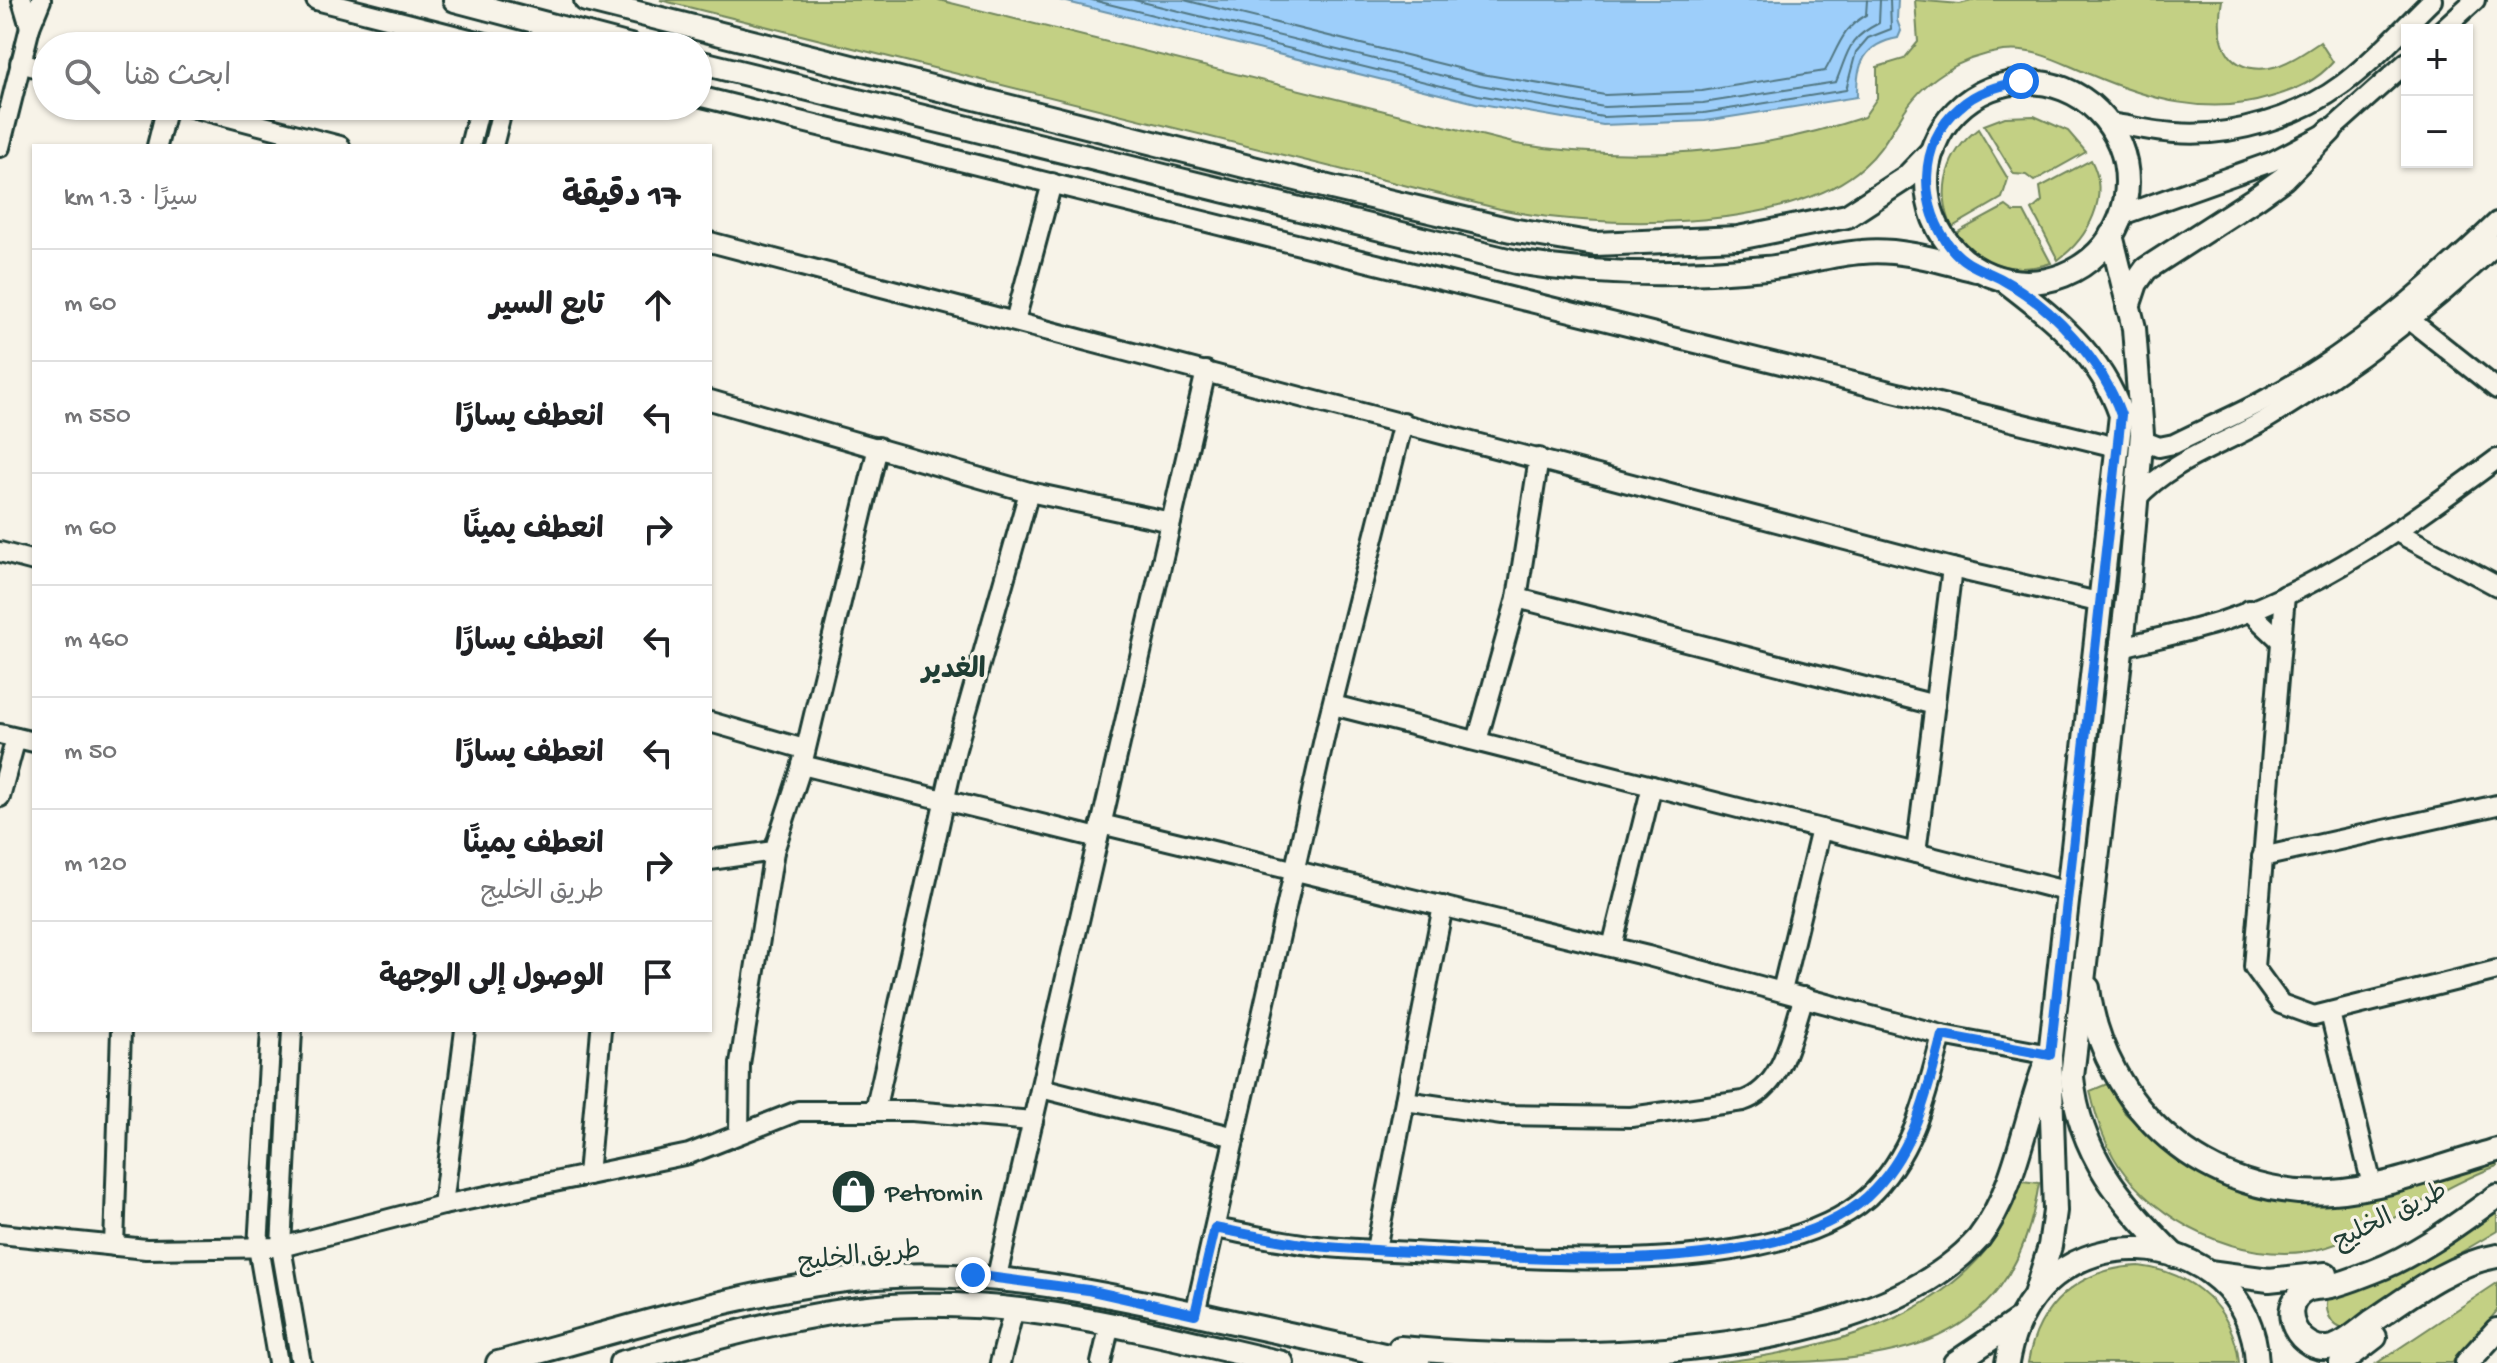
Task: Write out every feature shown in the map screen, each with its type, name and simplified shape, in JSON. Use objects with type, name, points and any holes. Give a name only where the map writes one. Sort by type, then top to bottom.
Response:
[{"type":"main road","points":[[455,0],[577,32]]},
{"type":"main road","points":[[586,0],[1332,188],[1511,230],[1595,244],[1738,238],[1847,216],[1907,177],[1933,150]]},
{"type":"main road","points":[[712,65],[1516,262],[1566,271],[1677,274],[1770,268],[1865,251],[1923,257],[2004,280],[2033,282],[2061,276],[2087,262],[2116,225],[2127,187],[2124,153],[2109,123],[2085,99],[2054,84],[2021,81],[1988,89],[1959,107],[1938,134],[1927,166],[1927,200],[1937,228],[1954,251],[1976,270]]},
{"type":"main road","points":[[2128,307],[2136,283],[2146,269],[2284,178],[2330,131]]},
{"type":"main road","points":[[2116,225],[2138,366],[2141,440],[2122,647],[2072,1059],[2078,1119],[2108,1183],[2175,1256]]},
{"type":"main road","points":[[2004,280],[2064,327],[2112,389],[2121,415],[2050,1055],[2055,1211],[2050,1246],[2035,1295]]},
{"type":"main road","points":[[2084,959],[2096,1035],[2124,1092],[2169,1140],[2226,1174],[2261,1186],[2310,1193],[2372,1185],[2497,1150]]},
{"type":"main road","points":[[1320,1339],[1519,1360],[1638,1360],[1767,1348],[1865,1322],[1934,1285],[1961,1262],[1982,1235],[2000,1203],[2050,1055]]},
{"type":"main road","points":[[2497,1196],[2411,1253],[2375,1271],[2334,1286],[2307,1290],[2294,1302],[2291,1318],[2294,1331],[2312,1345],[2336,1347],[2441,1276],[2475,1259],[2497,1258]]},
{"type":"main road","name":"طريق الخليج","points":[[2209,1272],[2269,1280],[2342,1270],[2384,1252],[2440,1219],[2497,1196]]},
{"type":"main road","points":[[2007,1363],[2012,1336],[2035,1295],[2048,1280],[2073,1263],[2101,1252],[2131,1248],[2175,1256],[2209,1272],[2243,1313],[2256,1349],[2257,1363]]},
{"type":"main road","points":[[2341,1363],[2412,1312],[2497,1258]]},
{"type":"main road","name":"طريق الخليج","points":[[498,1363],[771,1293],[831,1281],[940,1274],[997,1276],[1088,1290],[1418,1363]]},
{"type":"main road","name":"طريق الخليج","points":[[621,1363],[770,1325],[870,1307],[957,1305],[1014,1309],[1110,1324],[1282,1363]]},
{"type":"main road","points":[[1955,1363],[2021,1318]]},
{"type":"main road","points":[[2467,1363],[2497,1330]]},
{"type":"street","points":[[22,0],[30,27]]},
{"type":"street","points":[[0,147],[30,27],[41,0]]},
{"type":"street","points":[[316,0],[441,32]]},
{"type":"street","points":[[2109,123],[2177,134],[2214,131],[2262,122],[2306,107],[2343,83],[2432,0]]},
{"type":"street","points":[[2449,24],[2475,0]]},
{"type":"street","points":[[20,63],[32,66]]},
{"type":"street","points":[[2116,225],[2271,162],[2330,131],[2401,67]]},
{"type":"street","points":[[712,99],[2116,447]]},
{"type":"street","points":[[158,144],[164,120]]},
{"type":"street","points":[[235,120],[311,142]]},
{"type":"street","points":[[470,144],[476,120]]},
{"type":"street","points":[[494,144],[500,120]]},
{"type":"street","points":[[1015,321],[1052,183]]},
{"type":"street","points":[[2141,440],[2159,447],[2174,444],[2270,398],[2339,354],[2402,306],[2497,222]]},
{"type":"street","points":[[712,243],[1952,568],[2102,603]]},
{"type":"street","points":[[2136,499],[2162,473],[2263,421],[2373,350],[2497,244]]},
{"type":"street","points":[[2410,320],[2497,389]]},
{"type":"street","points":[[997,1276],[1206,371]]},
{"type":"street","points":[[712,401],[1029,492],[1171,522]]},
{"type":"street","points":[[1195,1314],[1333,705],[1403,422]]},
{"type":"street","points":[[739,1132],[740,1064],[774,851],[803,757],[878,447]]},
{"type":"street","points":[[1477,741],[1517,598],[1539,458]]},
{"type":"street","points":[[2122,647],[2223,621],[2285,595],[2397,532],[2497,459]]},
{"type":"street","points":[[875,1111],[946,799],[1029,492]]},
{"type":"street","points":[[2397,532],[2497,586]]},
{"type":"street","points":[[0,552],[32,560]]},
{"type":"street","points":[[1916,853],[1952,568]]},
{"type":"street","points":[[2285,595],[2254,967],[2281,1004],[2314,1016],[2497,970]]},
{"type":"street","points":[[1517,598],[1935,705]]},
{"type":"street","points":[[2248,610],[2281,641]]},
{"type":"street","points":[[1333,705],[2069,892]]},
{"type":"street","points":[[712,723],[803,757],[946,799],[1296,870],[1612,947],[1942,1035],[2050,1055]]},
{"type":"street","points":[[0,797],[17,738]]},
{"type":"street","points":[[1612,947],[1652,786]]},
{"type":"street","points":[[2262,857],[2497,805]]},
{"type":"street","points":[[1782,991],[1821,829]]},
{"type":"street","points":[[712,860],[774,851]]},
{"type":"street","points":[[1376,1249],[1443,906]]},
{"type":"street","points":[[1405,1101],[1502,1115],[1631,1117],[1743,1101],[1759,1095],[1776,1076],[1804,997]]},
{"type":"street","points":[[2330,1013],[2372,1185]]},
{"type":"street","points":[[114,1246],[121,1032]]},
{"type":"street","points":[[271,1032],[258,1247],[278,1363]]},
{"type":"street","points":[[292,1032],[281,1247],[301,1363]]},
{"type":"street","points":[[443,1205],[465,1032]]},
{"type":"street","points":[[588,1175],[601,1032]]},
{"type":"street","points":[[1215,1228],[1327,1247],[1561,1261],[1651,1259],[1741,1248],[1799,1234],[1838,1219],[1867,1197],[1889,1173],[1911,1139],[1942,1035]]},
{"type":"street","points":[[1041,1088],[1235,1137]]},
{"type":"street","points":[[0,1234],[114,1246],[281,1247],[443,1205],[689,1154],[798,1111],[875,1111],[1033,1121]]},
{"type":"street","points":[[1000,1363],[1014,1309]]},
{"type":"street","points":[[1101,1363],[1110,1324]]},
{"type":"green space","points":[[660,0],[939,0],[1517,144],[1604,153],[1692,152],[1736,147],[1822,130],[1864,117],[1877,98],[1877,67],[1904,59],[1918,42],[1915,0],[1960,4],[1975,0],[2222,0],[2222,39],[2226,50],[2242,65],[2254,68],[2276,66],[2296,58],[2320,42],[2333,62],[2313,80],[2280,94],[2248,103],[2201,105],[2133,91],[2026,51],[1987,54],[1944,72],[1919,92],[1870,161],[1831,188],[1789,204],[1741,215],[1637,222],[1539,216],[1500,209]]},
{"type":"green space","points":[[2034,116],[2068,131],[2086,152],[2034,181],[2026,175],[2014,174],[1984,125],[2005,117]]},
{"type":"green space","points":[[1978,129],[2008,179],[2002,198],[1952,227],[1945,199],[1947,173],[1959,149]]},
{"type":"green space","points":[[2091,160],[2097,174],[2098,188],[2093,216],[2079,240],[2058,260],[2032,210],[2042,201],[2040,187]]},
{"type":"green space","points":[[2006,206],[2014,212],[2024,212],[2051,263],[2024,268],[1998,264],[1975,253],[1956,233]]},
{"type":"green space","points":[[2107,1084],[2125,1113],[2172,1155],[2202,1174],[2276,1198],[2496,1159],[2497,1166],[2370,1230],[2327,1247],[2300,1252],[2243,1248],[2190,1228],[2143,1194],[2125,1174],[2103,1135],[2090,1091]]},
{"type":"green space","points":[[2022,1181],[2039,1183],[2024,1242],[2000,1287],[1968,1319],[1928,1340],[1882,1354],[1831,1360],[1715,1363],[1761,1357],[1855,1334],[1899,1316],[1939,1293],[1974,1263],[2003,1226]]},
{"type":"green space","points":[[2497,1212],[2497,1231],[2433,1269],[2346,1330],[2332,1321],[2327,1306],[2329,1294]]},
{"type":"green space","points":[[2139,1266],[2176,1276],[2207,1296],[2229,1325],[2239,1363],[2028,1363],[2041,1324],[2065,1294],[2080,1282],[2098,1274]]},
{"type":"green space","points":[[2497,1283],[2497,1311],[2452,1363],[2377,1363]]},
{"type":"water","points":[[1059,0],[1898,0],[1897,20],[1901,31],[1898,38],[1877,45],[1864,57],[1858,75],[1857,97],[1705,121],[1603,125],[1476,103]]},
{"type":"place","name":"Petromin","points":[[854,1191]]},
{"type":"district","name":"الغدير","points":[[954,667]]},
{"type":"route","points":[[973,1275],[1043,1282],[1195,1314],[1215,1228],[1327,1247],[1561,1261],[1651,1259],[1741,1248],[1799,1234],[1838,1219],[1867,1197],[1889,1173],[1911,1139],[1942,1035],[2050,1055],[2121,415],[2112,389],[2088,354],[2064,327],[2004,280],[1976,270],[1954,251],[1937,228],[1927,200],[1927,166],[1938,134],[1959,107],[1988,89],[2021,81]]}]
